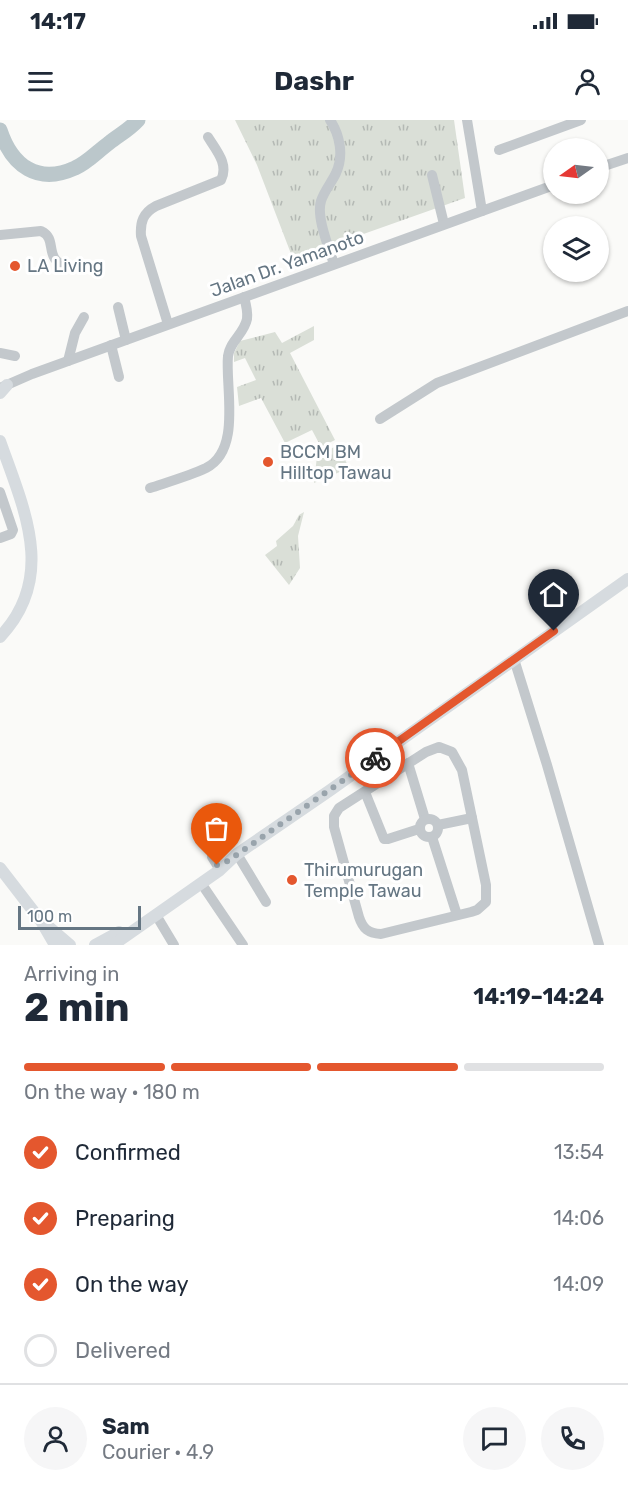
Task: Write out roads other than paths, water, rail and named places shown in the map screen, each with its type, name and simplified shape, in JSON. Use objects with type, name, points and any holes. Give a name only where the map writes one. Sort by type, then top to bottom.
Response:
[{"type":"main road","points":[[0,441],[23,506],[32,550],[31,575],[25,600],[18,615],[0,638]]},
{"type":"main road","points":[[95,945],[115,935],[329,791],[628,579]]},
{"type":"main road","points":[[113,945],[201,883],[223,862]]},
{"type":"main road","points":[[0,868],[41,921],[54,944]]},
{"type":"main road","points":[[41,921],[70,945]]},
{"type":"street","points":[[330,120],[339,138],[341,156],[338,170],[321,201],[320,209],[334,264]]},
{"type":"street","points":[[467,120],[482,211]]},
{"type":"street","points":[[499,150],[579,120]]},
{"type":"street","points":[[168,324],[140,227],[148,210],[221,180],[224,166],[208,137]]},
{"type":"street","points":[[609,164],[628,158]]},
{"type":"street","points":[[432,176],[444,224]]},
{"type":"street","name":"Jalan Dr. Yamanoto","points":[[2,384],[543,188]]},
{"type":"street","points":[[0,235],[41,231],[46,233],[53,258],[59,265],[71,268]]},
{"type":"street","points":[[150,488],[207,467],[216,461],[222,452],[230,416],[228,358],[230,346],[248,318],[244,297]]},
{"type":"street","points":[[118,307],[126,339]]},
{"type":"street","points":[[380,419],[437,383],[628,311]]},
{"type":"street","points":[[68,361],[75,333],[84,317]]},
{"type":"street","points":[[111,345],[118,377]]},
{"type":"street","points":[[0,353],[15,356]]},
{"type":"street","points":[[0,492],[14,530],[11,534],[0,538]]},
{"type":"street","points":[[514,659],[599,945]]},
{"type":"street","points":[[432,748],[445,748],[452,752],[462,770],[486,885],[486,902],[477,910],[381,934],[367,931],[362,925],[334,827],[334,816],[339,808],[408,763],[432,748]]},
{"type":"street","points":[[408,763],[425,819]]},
{"type":"street","points":[[329,791],[339,808]]},
{"type":"street","points":[[365,792],[384,838],[388,839],[419,829]]},
{"type":"street","points":[[438,825],[472,818]]},
{"type":"street","points":[[419,829],[424,836],[432,837],[437,834],[438,825],[434,820],[425,819]]},
{"type":"street","points":[[419,829],[425,819]]},
{"type":"street","points":[[432,837],[457,915]]},
{"type":"street","points":[[223,862],[266,902]]},
{"type":"street","points":[[201,883],[243,945]]},
{"type":"street","points":[[156,915],[174,945]]},
{"type":"waterway","points":[[0,130],[5,143],[19,162],[28,169],[49,174],[62,173],[79,166],[138,120]]},
{"type":"place","name":"LA Living","points":[[15,266]]},
{"type":"place","name":"BCCM BM Hilltop Tawau","points":[[268,462]]},
{"type":"place","name":"Thirumurugan Temple Tawau","points":[[292,880]]}]
